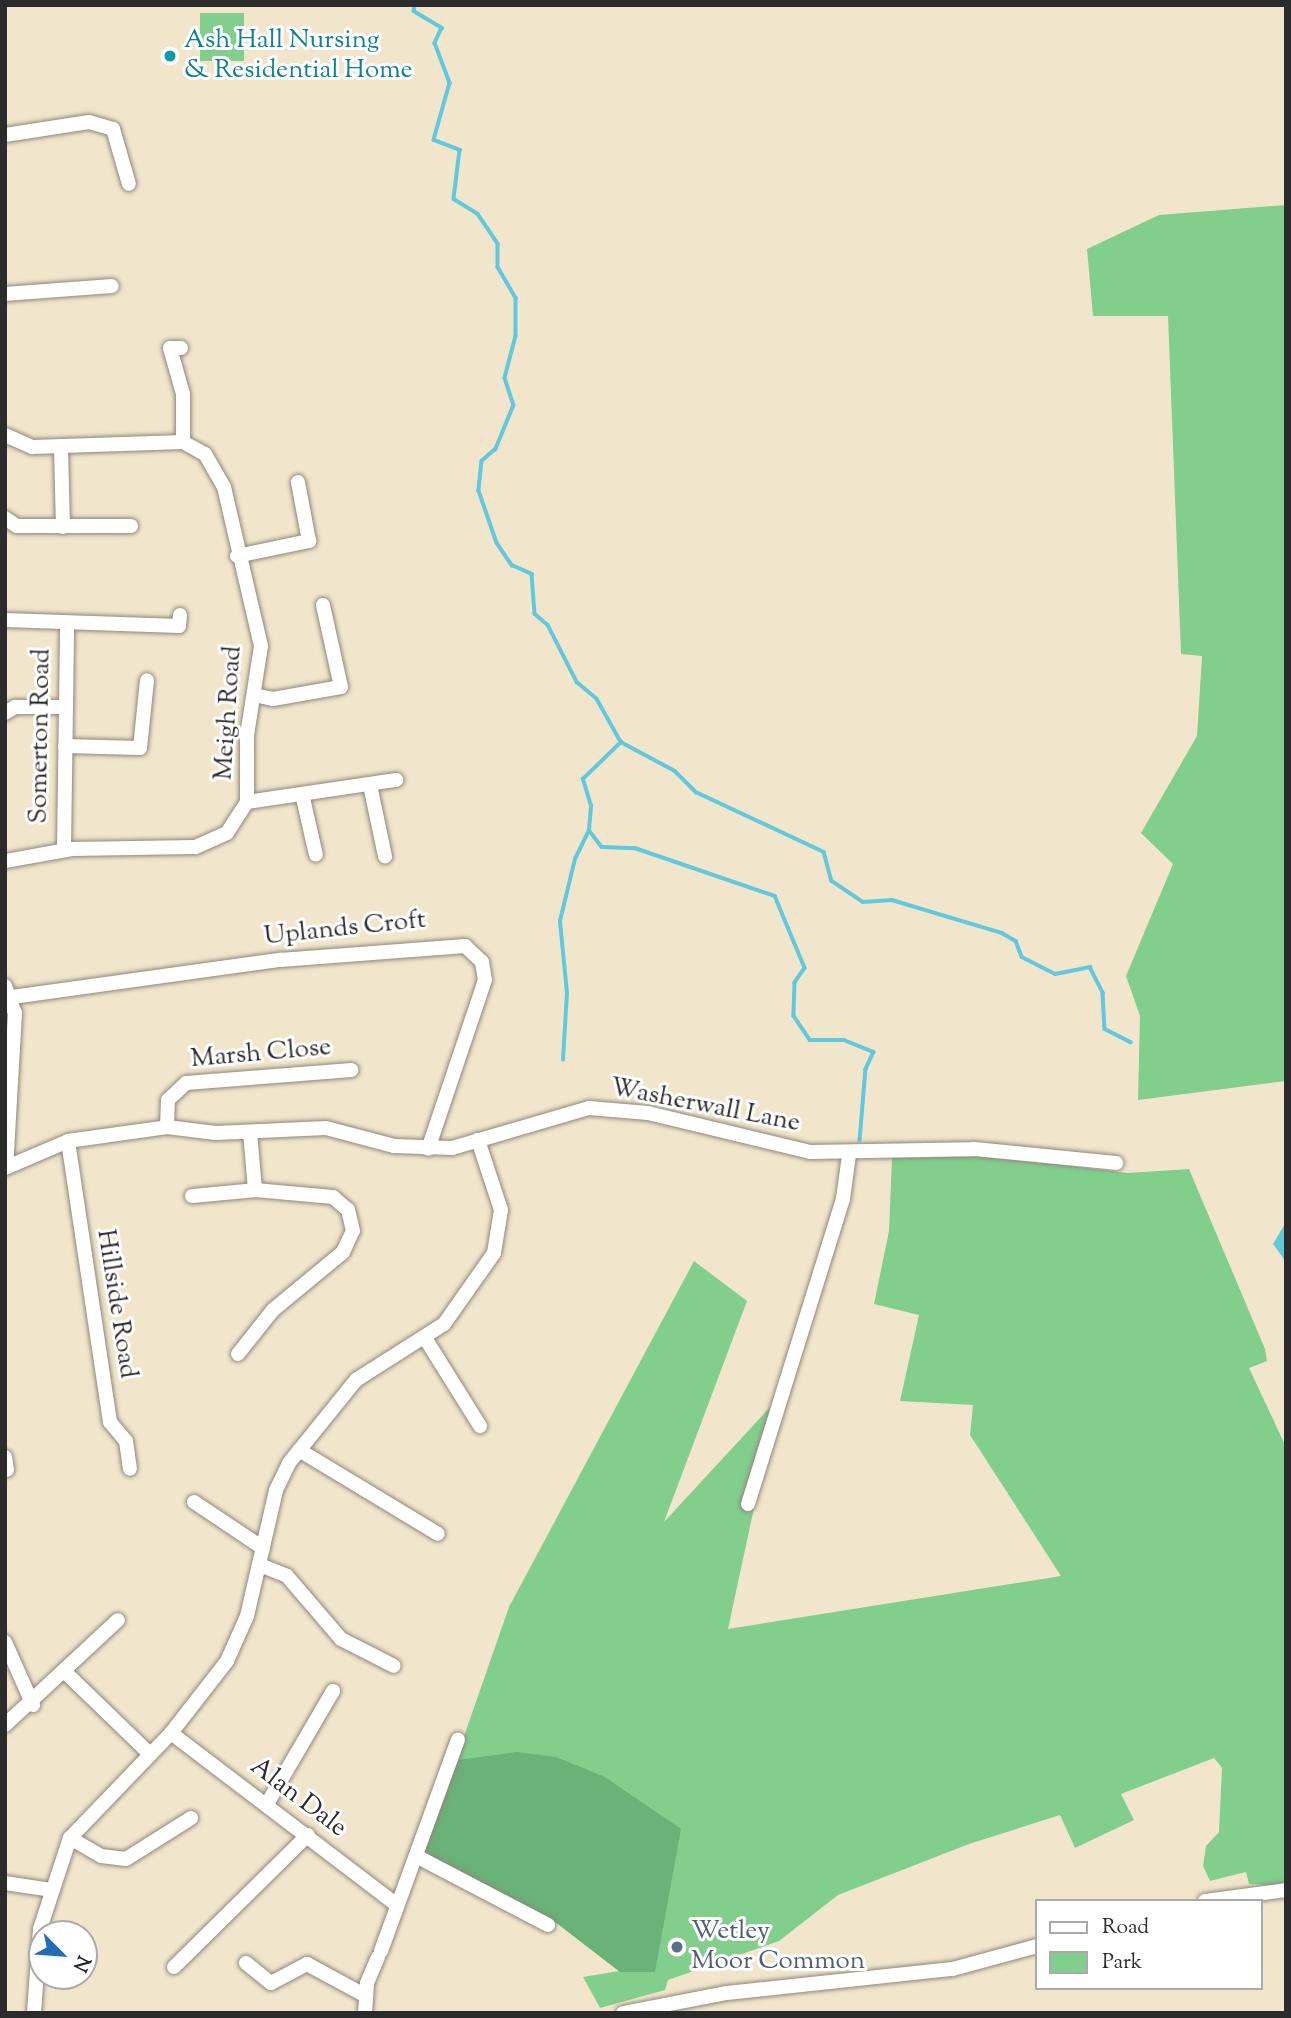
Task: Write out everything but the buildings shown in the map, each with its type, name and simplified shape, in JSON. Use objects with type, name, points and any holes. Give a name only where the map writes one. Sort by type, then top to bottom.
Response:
[{"type":"street","points":[[5,135],[89,122],[113,129],[129,184]]},
{"type":"street","points":[[5,294],[112,286]]},
{"type":"street","points":[[5,435],[24,445],[61,447],[183,442],[183,394],[170,348],[181,348]]},
{"type":"street","name":"Meigh Road","points":[[5,861],[64,850],[204,845],[233,827],[247,802],[254,695],[261,646],[237,556],[221,477],[205,454],[183,442]]},
{"type":"street","points":[[61,447],[63,527]]},
{"type":"street","points":[[237,556],[309,541],[298,482]]},
{"type":"street","points":[[5,518],[17,526],[131,526]]},
{"type":"street","points":[[254,695],[273,699],[341,687],[323,605]]},
{"type":"street","points":[[5,620],[179,626],[180,615]]},
{"type":"street","name":"Somerton Road","points":[[64,850],[66,623]]},
{"type":"street","points":[[65,746],[140,748],[147,680]]},
{"type":"street","points":[[5,713],[15,707],[65,707]]},
{"type":"street","points":[[247,802],[303,798],[396,780]]},
{"type":"street","points":[[370,785],[385,856]]},
{"type":"street","points":[[303,798],[316,855]]},
{"type":"street","name":"Uplands Croft","points":[[9,991],[280,960],[465,946],[482,962],[485,980],[428,1149]]},
{"type":"street","points":[[6,1168],[9,991]]},
{"type":"street","name":"Marsh Close","points":[[167,1127],[168,1100],[186,1083],[351,1070]]},
{"type":"street","name":"Washerwall Lane","points":[[6,1168],[68,1141],[167,1127],[250,1132],[326,1128],[428,1149],[478,1140],[573,1110],[616,1109],[849,1155],[897,1148],[974,1149],[1116,1163]]},
{"type":"street","points":[[250,1132],[255,1190]]},
{"type":"street","points":[[34,2013],[45,1912],[70,1838],[171,1733],[240,1637],[260,1565],[276,1490],[299,1450],[356,1380],[425,1338],[460,1307],[498,1242],[499,1200],[478,1140]]},
{"type":"street","name":"Hillside Road","points":[[68,1141],[110,1422],[126,1441],[130,1469]]},
{"type":"street","points":[[748,1504],[843,1199],[849,1155]]},
{"type":"street","points":[[192,1196],[255,1190],[333,1197],[348,1210],[353,1231],[343,1252],[273,1310],[238,1354]]},
{"type":"street","points":[[425,1338],[480,1426]]},
{"type":"street","points":[[299,1450],[438,1534]]},
{"type":"street","points":[[194,1502],[263,1548]]},
{"type":"street","points":[[260,1565],[287,1576],[341,1639],[388,1658]]},
{"type":"street","points":[[5,1725],[33,1705],[118,1620]]},
{"type":"street","points":[[5,1642],[33,1705]]},
{"type":"street","points":[[66,1673],[150,1754]]},
{"type":"street","points":[[267,1804],[334,1700]]},
{"type":"street","name":"Alan Dale","points":[[171,1733],[394,1903]]},
{"type":"street","points":[[365,2013],[366,1996],[394,1903],[415,1856],[458,1740]]},
{"type":"street","points":[[70,1838],[101,1856],[126,1859],[191,1818]]},
{"type":"street","points":[[174,1967],[308,1835]]},
{"type":"street","points":[[415,1856],[530,1924],[548,1925]]},
{"type":"street","points":[[5,1883],[51,1890]]},
{"type":"street","points":[[1220,1899],[1286,1890]]},
{"type":"street","points":[[623,2013],[695,1997],[953,1969],[1036,1946]]},
{"type":"street","points":[[246,1963],[271,1983],[307,1964],[366,1996]]},
{"type":"green space","points":[[200,13],[244,13],[244,61],[200,61]]},
{"type":"green space","points":[[1286,205],[1286,1081],[1138,1100],[1140,1016],[1126,976],[1173,864],[1141,833],[1197,736],[1202,656],[1181,654],[1168,316],[1093,316],[1087,249],[1159,215]]},
{"type":"green space","points":[[986,1156],[1128,1173],[1189,1169],[1265,1349],[1267,1361],[1249,1368],[1286,1447],[1285,1886],[1249,1884],[1246,1872],[1210,1881],[1203,1866],[1206,1846],[1219,1832],[1222,1768],[1214,1758],[1121,1794],[1134,1820],[1075,1848],[1060,1815],[969,1844],[838,1895],[779,1941],[668,1980],[665,1990],[600,2008],[583,1977],[619,1971],[554,1921],[423,1854],[509,1607],[694,1261],[747,1301],[664,1522],[772,1405],[741,1504],[754,1508],[728,1629],[1061,1576],[970,1435],[973,1405],[900,1401],[919,1315],[874,1304],[889,1231],[892,1158]]},
{"type":"green space","points":[[517,1752],[556,1757],[605,1777],[681,1829],[655,1972],[620,1972],[554,1921],[423,1854],[458,1760]]},
{"type":"water","points":[[1286,1222],[1286,1262],[1273,1244]]},
{"type":"waterway","points":[[415,5],[414,11],[442,28],[435,43],[450,83],[434,140],[460,150],[454,199],[478,214],[498,244],[498,267],[516,298],[516,336],[505,378],[514,405],[496,449],[482,461],[479,491],[497,543],[512,565],[532,574],[535,614],[548,625],[577,682],[597,699],[621,742]]},
{"type":"waterway","points":[[621,742],[675,771],[696,792],[824,852],[832,881],[863,902],[892,900],[1002,933],[1016,941],[1022,957],[1055,974],[1090,967],[1103,993],[1105,1029],[1131,1042]]},
{"type":"waterway","points":[[563,1060],[567,993],[560,921],[575,859],[589,830],[591,806],[583,779],[621,742]]},
{"type":"waterway","points":[[589,830],[602,847],[635,848],[775,896],[805,968],[795,983],[794,1016],[810,1040],[844,1040],[874,1052],[866,1069],[860,1140]]},
{"type":"place","name":"Ash Hall Nursing & Residential Home","points":[[170,56]]},
{"type":"place","name":"Wetley Moor Common","points":[[677,1947]]}]
